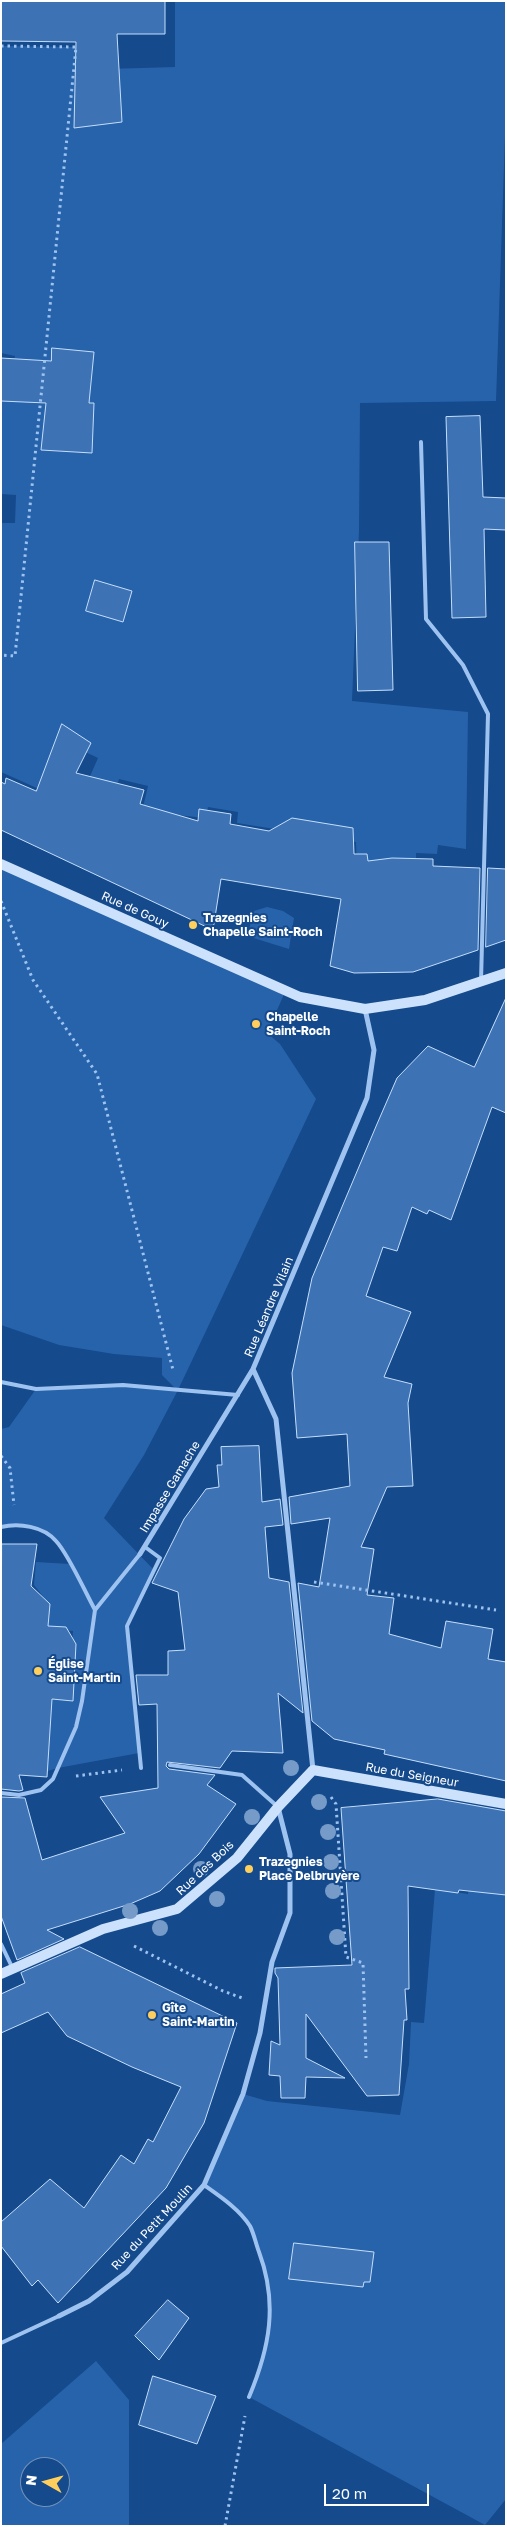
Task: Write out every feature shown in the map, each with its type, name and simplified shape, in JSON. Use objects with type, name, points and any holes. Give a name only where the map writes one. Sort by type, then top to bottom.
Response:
[{"type":"street","name":"Rue de Gouy","points":[[1,864],[285,992],[365,1009]]},
{"type":"street","points":[[365,1009],[425,1000],[506,973]]},
{"type":"street","name":"Rue Léandre Vilain","points":[[313,1770],[276,1419],[253,1369],[367,1098],[374,1050],[365,1009]]},
{"type":"street","name":"Impasse Gamache","points":[[140,1554],[253,1369]]},
{"type":"street","name":"Rue du Seigneur","points":[[313,1770],[506,1804]]},
{"type":"street","name":"Rue des Bois","points":[[1,1974],[103,1929],[178,1909],[237,1858],[278,1807],[313,1770]]},
{"type":"street","name":"Rue du Petit Moulin","points":[[59,2316],[89,2301],[127,2272],[204,2185],[243,2094],[260,2033],[272,1962],[290,1913],[290,1854],[278,1807]]},
{"type":"lane","points":[[421,442],[426,619],[463,665],[488,714],[481,981]]},
{"type":"lane","points":[[1,1382],[36,1389],[123,1385],[238,1395]]},
{"type":"lane","points":[[1,1527],[16,1524],[36,1528],[56,1540],[94,1610],[82,1700],[76,1727],[53,1779],[41,1790],[19,1795],[1,1793]]},
{"type":"lane","points":[[141,1768],[127,1626],[160,1558],[145,1547]]},
{"type":"lane","name":"Impasse Gamache","points":[[94,1610],[140,1554]]},
{"type":"lane","points":[[170,1766],[242,1776],[278,1807]]},
{"type":"lane","points":[[1,1944],[13,1969]]},
{"type":"lane","points":[[204,2185],[229,2203],[250,2227],[266,2271],[272,2315],[262,2365],[248,2397]]},
{"type":"lane","name":"Rue du Petit Moulin","points":[[1,2343],[59,2316]]},
{"type":"path","points":[[1,46],[76,46],[16,656],[1,655]]},
{"type":"path","points":[[1,901],[33,980],[97,1074],[178,1390]]},
{"type":"path","points":[[1,1456],[10,1468],[16,1524]]},
{"type":"path","points":[[294,1579],[496,1610]]},
{"type":"path","points":[[53,1779],[141,1768]]},
{"type":"path","points":[[313,1770],[336,1804],[346,1957],[363,1963],[366,2058]]},
{"type":"path","points":[[103,1929],[223,1991],[265,2006]]},
{"type":"path","points":[[224,2526],[248,2397]]},
{"type":"shaded area","points":[[175,1],[506,1],[506,107],[496,401],[360,403],[359,531],[352,701],[468,712],[466,849],[438,845],[437,854],[416,853],[416,894],[358,898],[356,842],[237,823],[238,812],[208,807],[206,818],[156,813],[137,833],[148,786],[119,779],[108,820],[77,806],[98,758],[79,749],[57,797],[1,772],[1,523],[15,523],[16,495],[1,494],[1,381],[11,382],[15,356],[1,353],[1,46],[75,47],[79,35],[107,69],[175,67]]},
{"type":"shaded area","points":[[1,864],[285,992],[267,1033],[280,1044],[316,1099],[178,1390],[144,1455],[104,1518],[154,1570],[127,1626],[139,1753],[44,1772],[50,1698],[67,1699],[73,1631],[46,1628],[48,1603],[34,1585],[36,1562],[70,1564],[62,1548],[51,1535],[30,1527],[15,1525],[1,1527],[1,1429],[9,1427],[36,1389],[123,1385],[177,1390],[162,1375],[162,1358],[114,1354],[59,1345],[1,1325]]},
{"type":"shaded area","points":[[267,907],[283,911],[294,918],[289,949],[247,936],[254,911]]},
{"type":"shaded area","points":[[506,1855],[506,2499],[485,2525],[249,2397],[262,2361],[269,2325],[270,2307],[265,2271],[254,2236],[246,2220],[204,2185],[243,2094],[267,2101],[400,2115],[409,2064],[411,2022],[424,2023],[435,1889],[468,1894],[469,1886]]},
{"type":"shaded area","points":[[96,2361],[129,2400],[129,2526],[1,2526],[1,2444]]},
{"type":"building","points":[[1,1],[165,1],[165,34],[117,34],[122,122],[74,128],[76,42],[1,41]]},
{"type":"building","points":[[52,348],[94,352],[89,403],[94,403],[92,453],[41,450],[46,403],[1,401],[1,358],[51,361]]},
{"type":"building","points":[[480,416],[483,497],[506,498],[506,530],[484,529],[486,617],[452,618],[446,417]]},
{"type":"building","points":[[355,542],[389,542],[393,690],[358,691]]},
{"type":"building","points":[[95,580],[132,591],[123,622],[86,611]]},
{"type":"building","points":[[62,724],[91,743],[76,773],[144,790],[140,804],[198,821],[199,809],[231,814],[230,824],[269,831],[292,818],[353,828],[354,854],[367,854],[368,861],[392,858],[433,859],[433,866],[480,868],[478,950],[413,972],[354,973],[330,966],[341,899],[221,879],[213,930],[1,830],[1,782],[5,784],[6,778],[36,791]]},
{"type":"building","points":[[488,868],[506,869],[506,940],[486,947]]},
{"type":"building","points":[[506,998],[506,1113],[492,1107],[451,1220],[429,1210],[427,1214],[412,1207],[397,1251],[383,1247],[366,1296],[411,1312],[384,1377],[412,1384],[408,1403],[413,1486],[387,1487],[361,1547],[374,1549],[367,1595],[394,1598],[389,1634],[441,1648],[446,1621],[493,1629],[488,1659],[506,1662],[506,1781],[384,1754],[385,1750],[334,1739],[312,1721],[298,1583],[319,1587],[330,1518],[291,1524],[289,1497],[350,1486],[347,1434],[297,1438],[292,1373],[312,1278],[397,1078],[428,1046],[474,1067]]},
{"type":"building","points":[[259,1446],[262,1502],[280,1499],[283,1525],[265,1527],[269,1578],[289,1582],[303,1713],[278,1693],[283,1753],[232,1751],[220,1768],[167,1762],[166,1766],[169,1769],[215,1775],[207,1785],[236,1804],[199,1854],[160,1891],[130,1904],[47,1930],[64,1939],[17,1960],[1,1916],[1,1797],[25,1798],[42,1860],[125,1833],[100,1797],[158,1788],[157,1704],[139,1705],[136,1675],[168,1675],[168,1651],[185,1650],[178,1592],[152,1583],[184,1519],[206,1489],[219,1487],[217,1465],[222,1465],[221,1447]]},
{"type":"building","name":"Église Saint-Martin","points":[[2,1544],[37,1544],[31,1586],[50,1604],[48,1626],[66,1627],[76,1644],[73,1701],[52,1699],[47,1777],[19,1775],[23,1790],[19,1791],[1,1789]]},
{"type":"building","points":[[438,1799],[506,1811],[506,1895],[459,1890],[458,1893],[408,1886],[409,1989],[405,1989],[407,2020],[404,2020],[399,2095],[367,2096],[306,2014],[306,2058],[345,2078],[306,2077],[305,2098],[281,2098],[280,2076],[269,2075],[271,2041],[280,2045],[278,1978],[275,1968],[352,1965],[341,1808]]},
{"type":"building","points":[[80,1947],[237,2023],[204,2123],[166,2188],[58,2303],[38,2280],[32,2286],[1,2246],[1,2222],[50,2179],[84,2208],[121,2155],[134,2164],[148,2139],[153,2142],[181,2087],[132,2067],[67,2036],[48,2012],[1,2033],[1,1994],[25,1983],[21,1973]]},
{"type":"building","points":[[294,2243],[374,2252],[370,2282],[364,2282],[363,2287],[289,2279]]},
{"type":"building","points":[[168,2300],[189,2318],[159,2360],[135,2336]]},
{"type":"building","points":[[153,2376],[216,2396],[197,2444],[139,2425]]},
{"type":"place","name":"Trazegnies Chapelle Saint-Roch","points":[[193,925]]},
{"type":"place","name":"Chapelle Saint-Roch","points":[[256,1024]]},
{"type":"place","name":"Église Saint-Martin","points":[[38,1671]]},
{"type":"place","name":"Trazegnies Place Delbruyère","points":[[249,1869]]},
{"type":"place","name":"Gîte Saint-Martin","points":[[152,2015]]}]
